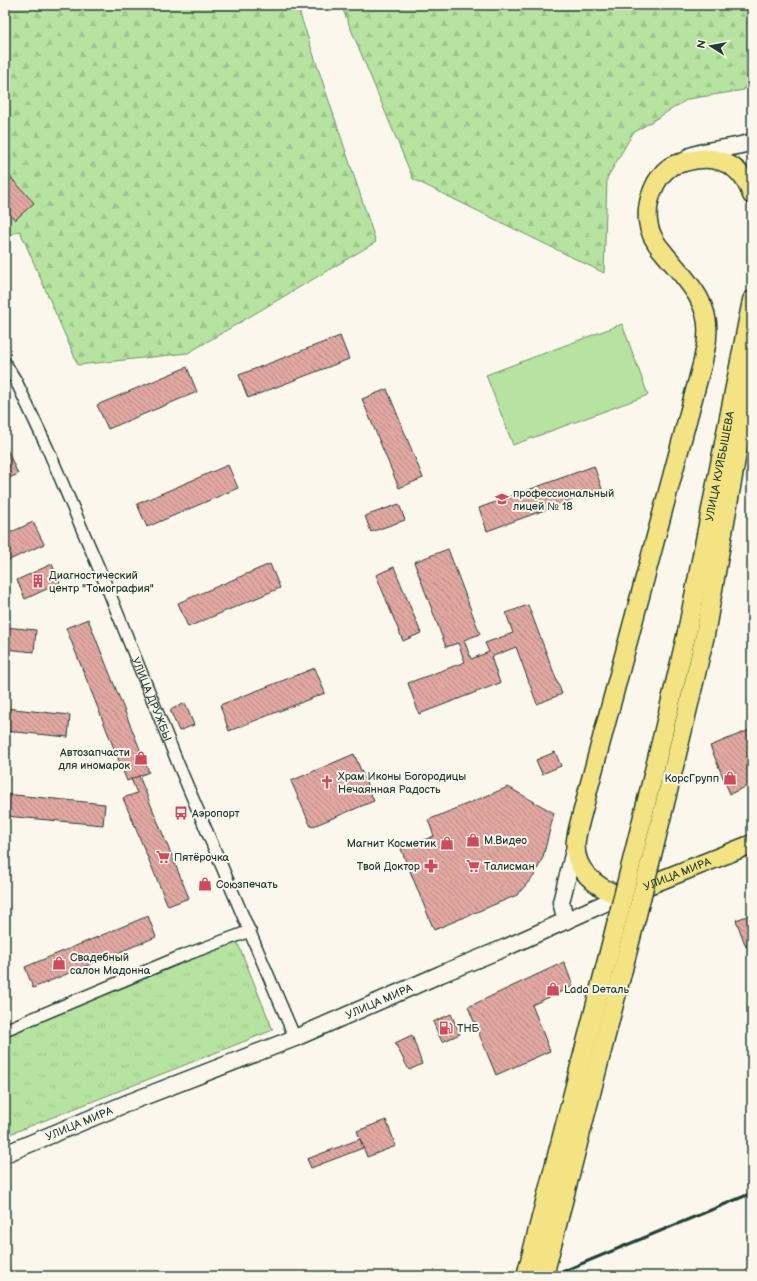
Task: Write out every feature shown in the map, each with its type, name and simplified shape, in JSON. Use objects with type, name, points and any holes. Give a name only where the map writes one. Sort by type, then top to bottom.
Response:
[{"type":"main road","points":[[566,921],[561,902],[589,787],[701,368],[708,336],[707,317],[702,303],[692,286],[660,248],[652,236],[648,223],[647,210],[650,195],[657,181],[670,166],[680,160],[702,151],[728,148],[752,142]]},
{"type":"main road","points":[[670,166],[694,160],[706,159],[728,163],[738,172],[749,186],[752,195]]},
{"type":"main road","name":"УЛИЦА КУЙБЫШЕВА","points":[[696,634],[752,300]]},
{"type":"main road","name":"УЛИЦА КУЙБЫШЕВА","points":[[696,634],[752,368]]},
{"type":"main road","points":[[526,1276],[660,750],[696,634]]},
{"type":"main road","points":[[544,1276],[663,812],[696,634]]},
{"type":"main road","points":[[576,842],[578,860],[587,876],[596,884],[621,896]]},
{"type":"main road","name":"УЛИЦА МИРА","points":[[5,1154],[130,1102],[295,1038],[621,896],[752,844]]},
{"type":"street","name":"УЛИЦА ДРУЖБЫ","points":[[5,363],[16,381],[48,447],[109,592],[179,766],[295,1038]]},
{"type":"street","points":[[5,1030],[177,958],[250,931]]},
{"type":"green space","points":[[5,5],[297,5],[376,242],[188,353],[78,365],[20,231],[5,237]]},
{"type":"green space","points":[[341,5],[752,5],[752,65],[744,90],[688,99],[633,133],[607,178],[604,273],[413,179]]},
{"type":"green space","points":[[622,324],[648,395],[513,445],[486,375]]},
{"type":"green space","points":[[237,941],[273,1030],[5,1136],[5,1036]]},
{"type":"building","points":[[5,171],[34,203],[15,220],[5,208]]},
{"type":"building","points":[[340,336],[349,359],[248,398],[239,375]]},
{"type":"building","points":[[187,367],[197,392],[108,429],[97,405]]},
{"type":"building","points":[[387,389],[423,478],[399,488],[362,399]]},
{"type":"building","points":[[5,445],[18,474],[5,480]]},
{"type":"building","points":[[228,465],[238,488],[147,527],[137,504]]},
{"type":"building","points":[[594,466],[602,489],[487,531],[479,508]]},
{"type":"building","points":[[399,504],[405,520],[371,532],[365,516]]},
{"type":"building","points":[[33,522],[44,544],[5,562],[5,535]]},
{"type":"building","points":[[448,549],[480,634],[464,640],[471,659],[489,652],[485,643],[513,633],[506,613],[528,605],[562,694],[537,704],[516,647],[491,657],[500,683],[419,714],[408,683],[465,662],[458,643],[446,647],[414,562]]},
{"type":"building","name":"Диагностический центр \"Томография\"","points":[[52,564],[60,583],[25,599],[17,580]]},
{"type":"building","points":[[270,564],[280,588],[188,627],[178,603]]},
{"type":"building","points":[[394,567],[421,633],[403,641],[376,575]]},
{"type":"building","points":[[88,619],[149,772],[127,781],[66,628]]},
{"type":"building","points":[[5,627],[36,630],[34,652],[5,649]]},
{"type":"building","points":[[315,668],[325,693],[229,731],[220,705]]},
{"type":"building","points":[[185,703],[194,725],[179,731],[170,710]]},
{"type":"building","points":[[5,708],[70,715],[68,737],[5,731]]},
{"type":"building","points":[[752,729],[752,784],[730,794],[710,746]]},
{"type":"building","points":[[555,752],[561,766],[542,774],[536,760]]},
{"type":"building","points":[[354,754],[374,801],[311,827],[291,781]]},
{"type":"building","points":[[139,776],[189,898],[168,906],[123,798],[137,793],[131,779]]},
{"type":"building","name":"Талисман","points":[[508,787],[554,813],[543,857],[534,876],[517,895],[434,930],[401,849],[434,836],[428,820]]},
{"type":"building","points":[[5,794],[105,804],[103,825],[5,816]]},
{"type":"building","points":[[752,914],[752,945],[746,947],[736,920]]},
{"type":"building","points":[[148,916],[156,937],[33,988],[25,967]]},
{"type":"building","points":[[564,962],[573,986],[532,1005],[550,1051],[496,1075],[468,1007]]},
{"type":"building","name":"ТНБ","points":[[451,1014],[460,1034],[442,1042],[433,1022]]},
{"type":"building","points":[[412,1035],[422,1064],[409,1070],[395,1043]]},
{"type":"building","points":[[386,1120],[396,1146],[367,1157],[357,1131]]},
{"type":"building","points":[[360,1139],[363,1148],[311,1168],[307,1159]]},
{"type":"railway","points":[[552,1276],[752,1193]]},
{"type":"railway","points":[[654,1276],[686,1274],[704,1276]]},
{"type":"place","name":"профессиональный лицей № 18","points":[[502,499]]},
{"type":"place","name":"Диагностический центр \"Томография\"","points":[[38,581]]},
{"type":"place","name":"Автозапчасти для иномарок","points":[[141,758]]},
{"type":"place","name":"КорсГрупп","points":[[730,778]]},
{"type":"place","name":"Храм Иконы Богородицы Нечаянная Радость","points":[[327,782]]},
{"type":"place","name":"Аэропорт","points":[[181,813]]},
{"type":"place","name":"М.Видео","points":[[473,840]]},
{"type":"place","name":"Магнит Косметик","points":[[447,843]]},
{"type":"place","name":"Пятёрочка","points":[[163,857]]},
{"type":"place","name":"Твой Доктор","points":[[431,866]]},
{"type":"place","name":"Талисман","points":[[473,866]]},
{"type":"place","name":"Союзпечать","points":[[205,884]]},
{"type":"place","name":"Свадебный салон Мадонна","points":[[59,963]]},
{"type":"place","name":"Lada Dеталь","points":[[553,989]]},
{"type":"place","name":"ТНБ","points":[[446,1028]]}]
